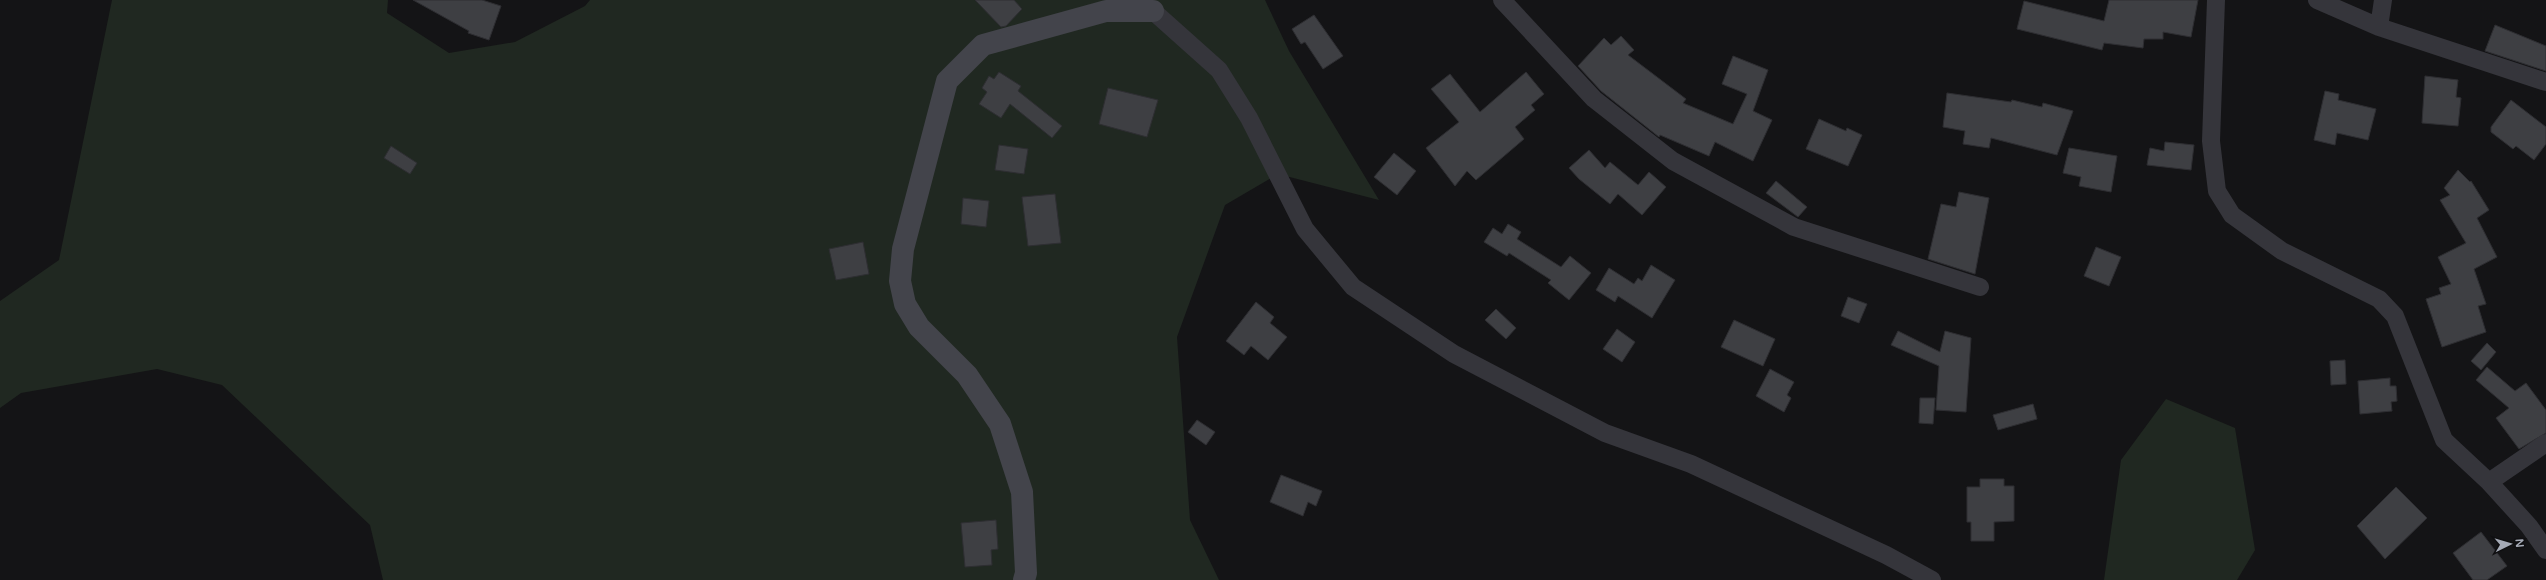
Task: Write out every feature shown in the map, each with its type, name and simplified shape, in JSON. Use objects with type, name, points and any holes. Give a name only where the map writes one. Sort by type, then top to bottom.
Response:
[{"type":"street","points":[[1502,0],[1594,99],[1673,161],[1794,227],[1980,287]]},
{"type":"street","points":[[2216,0],[2211,141],[2217,191],[2232,215],[2282,251],[2379,299],[2395,316],[2444,440],[2489,482],[2529,526],[2546,550]]},
{"type":"street","points":[[2317,0],[2379,27],[2546,82]]},
{"type":"street","points":[[2379,27],[2384,0]]},
{"type":"street","points":[[1024,580],[1026,573],[1022,492],[1000,424],[967,375],[919,327],[904,304],[900,282],[903,249],[947,81],[983,45],[1106,12],[1150,6],[1219,70],[1249,118],[1305,228],[1353,287],[1454,354],[1605,433],[1691,464],[1886,555],[1932,580]]},
{"type":"street","points":[[2489,482],[2546,443]]},
{"type":"shaded area","points":[[112,0],[388,0],[387,13],[449,53],[515,42],[585,6],[590,0],[1265,0],[1289,51],[1379,200],[1278,174],[1225,205],[1177,337],[1190,520],[1219,580],[383,580],[370,525],[222,385],[157,369],[21,393],[0,408],[0,301],[59,260]]},
{"type":"shaded area","points":[[2166,399],[2235,428],[2255,550],[2237,580],[2104,580],[2121,460]]},
{"type":"building","points":[[413,0],[482,0],[501,6],[489,40],[468,33],[469,31]]},
{"type":"building","points":[[975,0],[1014,0],[1022,9],[1006,26],[1001,27]]},
{"type":"building","points":[[2109,0],[2198,0],[2191,37],[2163,32],[2163,39],[2144,39],[2143,48],[2104,43],[2102,50],[2017,29],[2024,1],[2104,21]]},
{"type":"building","points":[[1314,15],[1343,56],[1323,69],[1305,42],[1301,44],[1292,29]]},
{"type":"building","points":[[2495,25],[2546,46],[2546,71],[2485,51]]},
{"type":"building","points":[[1621,36],[1634,50],[1628,55],[1686,99],[1683,103],[1733,124],[1747,94],[1722,84],[1733,56],[1768,70],[1753,111],[1772,120],[1753,161],[1715,142],[1709,156],[1660,135],[1659,137],[1601,91],[1578,66],[1604,38],[1611,45]]},
{"type":"building","points":[[999,72],[1021,86],[1018,91],[1062,126],[1052,138],[1010,104],[1001,118],[979,104],[987,92],[982,88],[989,76],[994,79]]},
{"type":"building","points":[[1526,72],[1544,94],[1531,105],[1535,110],[1515,127],[1524,139],[1476,180],[1467,171],[1455,186],[1426,148],[1459,122],[1431,89],[1450,74],[1480,112]]},
{"type":"building","points":[[2425,76],[2458,80],[2456,97],[2461,98],[2458,126],[2422,123]]},
{"type":"building","points":[[1108,88],[1158,100],[1147,137],[1099,124]]},
{"type":"building","points":[[2325,91],[2339,94],[2338,100],[2376,109],[2368,140],[2337,133],[2335,145],[2314,140]]},
{"type":"building","points":[[1947,93],[2011,102],[2012,100],[2042,107],[2043,103],[2073,111],[2057,155],[1991,138],[1989,148],[1963,144],[1965,131],[1943,127]]},
{"type":"building","points":[[2511,100],[2546,127],[2546,144],[2534,160],[2516,146],[2513,149],[2491,132],[2491,127]]},
{"type":"building","points":[[1819,119],[1846,131],[1847,128],[1862,135],[1848,166],[1806,149]]},
{"type":"building","points":[[2165,142],[2194,145],[2191,170],[2147,165],[2150,148],[2164,151]]},
{"type":"building","points":[[999,145],[1028,149],[1024,174],[995,170]]},
{"type":"building","points":[[391,146],[417,163],[410,174],[384,158]]},
{"type":"building","points":[[2069,148],[2117,156],[2111,192],[2079,186],[2081,177],[2063,173]]},
{"type":"building","points":[[1589,150],[1605,168],[1610,162],[1638,185],[1649,172],[1666,187],[1642,215],[1618,194],[1610,204],[1579,179],[1569,168]]},
{"type":"building","points":[[1394,153],[1416,171],[1397,195],[1374,177]]},
{"type":"building","points":[[2458,170],[2470,182],[2471,181],[2489,210],[2477,218],[2497,257],[2474,269],[2486,304],[2478,306],[2486,332],[2442,347],[2426,299],[2441,294],[2439,288],[2451,284],[2438,257],[2466,243],[2440,200],[2450,195],[2444,188]]},
{"type":"building","points":[[1776,181],[1807,207],[1798,217],[1766,193]]},
{"type":"building","points":[[1959,192],[1989,198],[1975,274],[1928,259],[1941,204],[1956,207]]},
{"type":"building","points":[[1055,194],[1061,243],[1028,246],[1022,197]]},
{"type":"building","points":[[963,198],[989,201],[986,227],[961,224]]},
{"type":"building","points":[[1508,224],[1521,232],[1517,239],[1561,267],[1570,256],[1591,273],[1569,300],[1548,283],[1551,280],[1509,253],[1507,256],[1484,242],[1493,228],[1502,234]]},
{"type":"building","points":[[863,242],[869,274],[836,280],[829,249]]},
{"type":"building","points":[[2096,247],[2121,257],[2109,286],[2084,276]]},
{"type":"building","points":[[1651,265],[1675,280],[1652,318],[1618,296],[1615,302],[1596,290],[1609,268],[1634,284],[1638,278],[1642,281]]},
{"type":"building","points":[[1848,297],[1867,304],[1859,323],[1841,316]]},
{"type":"building","points":[[1256,302],[1274,317],[1270,323],[1287,337],[1268,360],[1251,346],[1244,355],[1226,341]]},
{"type":"building","points":[[1496,309],[1516,328],[1506,339],[1485,320]]},
{"type":"building","points":[[1734,320],[1775,339],[1763,366],[1721,347]]},
{"type":"building","points":[[1617,329],[1635,342],[1622,362],[1603,349]]},
{"type":"building","points":[[1898,331],[1940,352],[1945,331],[1971,338],[1966,412],[1936,410],[1939,366],[1891,345]]},
{"type":"building","points":[[2487,343],[2496,352],[2481,370],[2471,361]]},
{"type":"building","points":[[2345,360],[2346,384],[2331,385],[2330,361]]},
{"type":"building","points":[[2487,367],[2515,391],[2526,383],[2546,410],[2546,433],[2519,449],[2496,418],[2509,408],[2476,380]]},
{"type":"building","points":[[1770,369],[1794,382],[1787,395],[1791,398],[1784,412],[1756,396]]},
{"type":"building","points":[[2390,378],[2390,386],[2396,386],[2397,401],[2391,402],[2392,411],[2360,414],[2358,381]]},
{"type":"building","points":[[1920,398],[1935,398],[1933,424],[1919,423]]},
{"type":"building","points":[[2033,404],[2037,419],[1998,430],[1993,415]]},
{"type":"building","points":[[1197,420],[1215,432],[1206,445],[1188,432]]},
{"type":"building","points":[[1281,475],[1322,491],[1316,506],[1308,502],[1303,516],[1270,502]]},
{"type":"building","points":[[1980,479],[2004,479],[2004,486],[2014,486],[2014,521],[1994,522],[1994,541],[1971,541],[1971,522],[1967,522],[1967,487],[1980,487]]},
{"type":"building","points":[[2396,487],[2427,518],[2385,559],[2357,526]]},
{"type":"building","points":[[996,520],[998,549],[991,550],[992,565],[965,567],[961,523]]},
{"type":"building","points":[[2481,532],[2507,566],[2487,580],[2473,580],[2453,553]]}]
